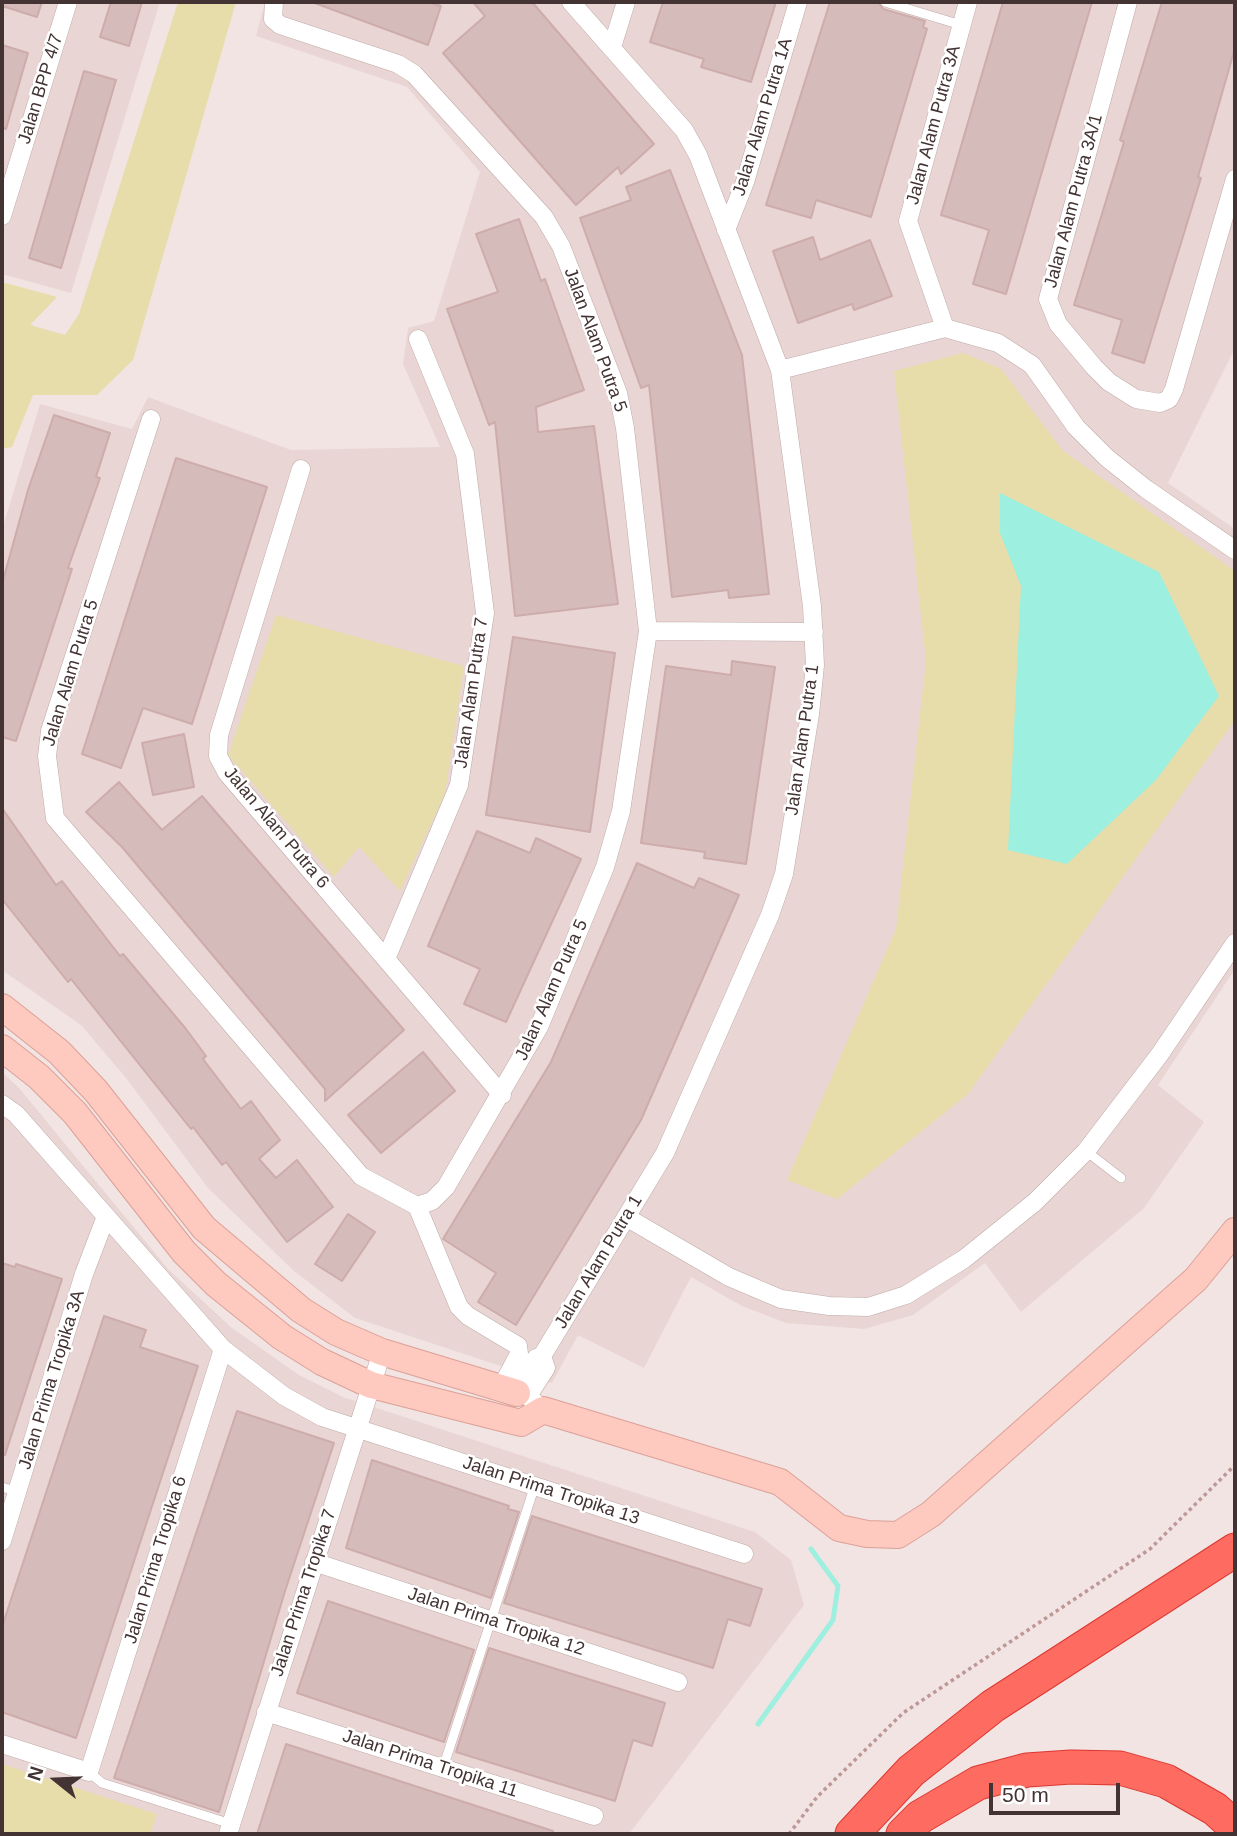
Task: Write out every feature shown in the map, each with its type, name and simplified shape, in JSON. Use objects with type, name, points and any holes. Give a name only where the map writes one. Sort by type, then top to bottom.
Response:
[{"type":"highway","points":[[852,1834],[911,1771],[993,1706],[1235,1550]]},
{"type":"highway","points":[[903,1834],[920,1817],[978,1783],[1027,1770],[1071,1767],[1120,1768],[1166,1781],[1215,1809],[1235,1827]]},
{"type":"street","name":"Jalan BPP 4/7","points":[[2,216],[68,2]]},
{"type":"street","name":"Jalan Alam Putra 5","points":[[151,419],[50,731],[47,755],[55,818],[348,1162],[373,1184],[418,1206],[440,1196],[502,1095],[539,1027],[605,867],[621,811],[648,631],[625,428],[618,393],[561,246],[544,217],[414,74],[398,64],[280,25],[273,19],[274,2]]},
{"type":"street","name":"Jalan Alam Putra 1","points":[[523,1397],[536,1358],[542,1356],[682,1119],[770,915],[783,874],[810,714],[815,665],[814,632],[780,370],[698,155],[684,131],[571,2]]},
{"type":"street","points":[[612,47],[626,2]]},
{"type":"street","name":"Jalan Alam Putra 1A","points":[[726,230],[745,182],[798,2]]},
{"type":"street","name":"Jalan Alam Putra 3A","points":[[945,328],[908,220],[968,2]]},
{"type":"street","name":"Jalan Alam Putra 3A/1","points":[[1128,2],[1048,299],[1058,324],[1109,382],[1148,403],[1160,404],[1169,399],[1235,179]]},
{"type":"street","points":[[780,370],[945,328],[970,333],[1018,354],[1032,366],[1076,427],[1107,458],[1146,489],[1235,550]]},
{"type":"street","name":"Jalan Alam Putra 7","points":[[386,959],[459,785],[485,613],[465,454],[418,339]]},
{"type":"street","name":"Jalan Alam Putra 6","points":[[301,469],[219,735],[218,756],[227,773],[502,1095]]},
{"type":"street","points":[[648,631],[814,632]]},
{"type":"street","points":[[626,1217],[729,1277],[781,1299],[829,1306],[868,1307],[906,1295],[964,1259],[1035,1202],[1086,1150],[1160,1054],[1235,943]]},
{"type":"street","points":[[2,1007],[59,1052],[96,1091],[213,1236],[301,1310],[336,1332],[382,1352],[780,1482],[839,1528],[867,1534],[898,1535],[931,1514],[1196,1279],[1235,1231]]},
{"type":"street","points":[[2,1050],[39,1077],[75,1113],[184,1252],[216,1284],[282,1337],[322,1362],[371,1385],[521,1423],[523,1397],[518,1346],[459,1307],[418,1206]]},
{"type":"street","name":"Jalan Prima Tropika 13","points":[[2,1104],[16,1114],[105,1219],[223,1349],[284,1396],[322,1417],[744,1554]]},
{"type":"street","name":"Jalan Prima Tropika 3A","points":[[2,1541],[10,1490],[105,1219]]},
{"type":"street","name":"Jalan Prima Tropika 6","points":[[89,1772],[223,1349]]},
{"type":"street","name":"Jalan Prima Tropika 7","points":[[229,1829],[382,1352]]},
{"type":"street","name":"Jalan Prima Tropika 12","points":[[314,1562],[678,1682]]},
{"type":"street","name":"Jalan Prima Tropika 11","points":[[266,1712],[594,1816]]},
{"type":"street","points":[[2,1744],[89,1772]]},
{"type":"lane","points":[[885,2],[961,25]]},
{"type":"lane","points":[[1086,1150],[1121,1178]]},
{"type":"lane","points":[[443,1768],[535,1485]]},
{"type":"lane","points":[[89,1772],[102,1783],[229,1829]]},
{"type":"path","points":[[789,1834],[817,1797],[903,1713],[1150,1549],[1235,1465]]},
{"type":"shaded area","points":[[2,2],[160,2],[71,293],[2,274]]},
{"type":"shaded area","points":[[178,2],[236,2],[133,360],[97,395],[33,395],[12,447],[2,449],[2,282],[57,297],[30,325],[65,335],[79,314]]},
{"type":"shaded area","points":[[265,2],[1235,2],[1235,348],[1168,483],[1235,529],[1235,969],[1158,1085],[1204,1122],[1144,1208],[1021,1312],[985,1263],[913,1315],[864,1329],[786,1323],[742,1306],[691,1277],[644,1368],[578,1335],[552,1383],[355,1318],[294,1271],[208,1188],[126,1078],[81,1025],[2,970],[2,530],[40,404],[132,429],[148,397],[291,450],[440,447],[403,364],[408,328],[434,321],[480,172],[407,87],[256,36]]},
{"type":"shaded area","points":[[963,353],[1001,369],[1063,451],[1235,571],[1235,720],[968,1094],[837,1199],[787,1180],[896,929],[926,661],[894,371]]},
{"type":"shaded area","points":[[276,615],[464,666],[445,794],[400,891],[359,847],[334,877],[228,755]]},
{"type":"shaded area","points":[[2,1072],[19,1088],[169,1270],[232,1328],[299,1375],[343,1397],[755,1532],[791,1560],[804,1605],[629,1834],[2,1834]]},
{"type":"shaded area","points":[[2,1764],[157,1814],[150,1834],[2,1834]]},
{"type":"water","points":[[1000,493],[1159,572],[1219,696],[1156,780],[1067,864],[1008,850],[1021,586],[1000,533]]},
{"type":"building","points":[[2,2],[42,2],[37,17],[2,6]]},
{"type":"building","points":[[111,2],[142,2],[129,46],[100,37]]},
{"type":"building","points":[[312,2],[428,2],[441,6],[428,45]]},
{"type":"building","points":[[473,2],[532,2],[654,144],[621,174],[618,167],[576,205],[443,53],[485,16]]},
{"type":"building","points":[[663,2],[776,2],[751,82],[701,67],[704,59],[650,42]]},
{"type":"building","points":[[830,2],[878,2],[883,9],[925,21],[923,27],[927,29],[871,217],[816,200],[811,218],[766,205]]},
{"type":"building","points":[[1003,2],[1092,2],[1006,294],[973,284],[989,230],[941,215]]},
{"type":"building","points":[[1162,2],[1235,2],[1235,48],[1198,177],[1201,178],[1144,363],[1112,353],[1122,320],[1074,305],[1124,142],[1120,140]]},
{"type":"building","points":[[2,45],[28,53],[6,129],[2,128]]},
{"type":"building","points":[[84,71],[116,80],[61,268],[29,258]]},
{"type":"building","points":[[670,170],[742,355],[769,594],[729,598],[728,590],[672,597],[649,385],[641,388],[580,218],[631,200],[626,187]]},
{"type":"building","points":[[519,219],[541,281],[545,279],[584,390],[536,407],[538,432],[594,426],[618,604],[515,616],[495,422],[489,425],[447,309],[498,292],[476,234]]},
{"type":"building","points":[[813,237],[820,260],[870,240],[892,296],[854,310],[852,304],[798,323],[773,251]]},
{"type":"building","points":[[54,415],[110,433],[96,477],[100,478],[68,568],[72,569],[16,741],[2,737],[2,584],[28,490]]},
{"type":"building","points":[[176,458],[267,487],[192,724],[143,708],[121,768],[82,754]]},
{"type":"building","points":[[513,637],[615,653],[590,832],[486,815]]},
{"type":"building","points":[[732,661],[775,667],[746,864],[704,858],[705,852],[641,843],[666,666],[731,675]]},
{"type":"building","points":[[184,734],[194,787],[153,795],[142,743]]},
{"type":"building","points":[[119,782],[162,830],[202,796],[404,1030],[325,1101],[325,1089],[122,847],[86,812]]},
{"type":"building","points":[[2,808],[56,885],[62,881],[120,956],[123,954],[186,1029],[206,1056],[203,1059],[241,1109],[251,1101],[280,1140],[259,1159],[276,1178],[297,1160],[333,1207],[287,1242],[226,1162],[222,1165],[193,1127],[191,1129],[71,979],[68,982],[2,899]]},
{"type":"building","points":[[477,831],[530,853],[536,838],[581,859],[506,1022],[464,1004],[480,969],[428,946]]},
{"type":"building","points":[[637,863],[694,888],[699,878],[739,895],[641,1120],[516,1325],[478,1302],[496,1273],[443,1239],[551,1062]]},
{"type":"building","points":[[423,1052],[455,1091],[381,1153],[348,1115]]},
{"type":"building","points":[[348,1214],[375,1232],[342,1281],[315,1264]]},
{"type":"building","points":[[2,1263],[15,1267],[16,1264],[62,1279],[5,1455],[2,1454]]},
{"type":"building","points":[[104,1316],[146,1330],[140,1347],[198,1366],[76,1738],[2,1712],[2,1627]]},
{"type":"building","points":[[237,1411],[334,1443],[285,1591],[219,1812],[114,1778]]},
{"type":"building","points":[[372,1460],[509,1506],[508,1509],[519,1512],[491,1598],[346,1548]]},
{"type":"building","points":[[532,1516],[762,1589],[750,1626],[728,1619],[713,1668],[504,1603]]},
{"type":"building","points":[[328,1601],[474,1650],[444,1742],[297,1693]]},
{"type":"building","points":[[489,1648],[665,1703],[652,1746],[633,1740],[615,1801],[456,1752]]},
{"type":"building","points":[[286,1744],[553,1831],[553,1834],[257,1834]]},
{"type":"waterway","points":[[758,1724],[833,1620],[838,1586],[811,1549]]}]
